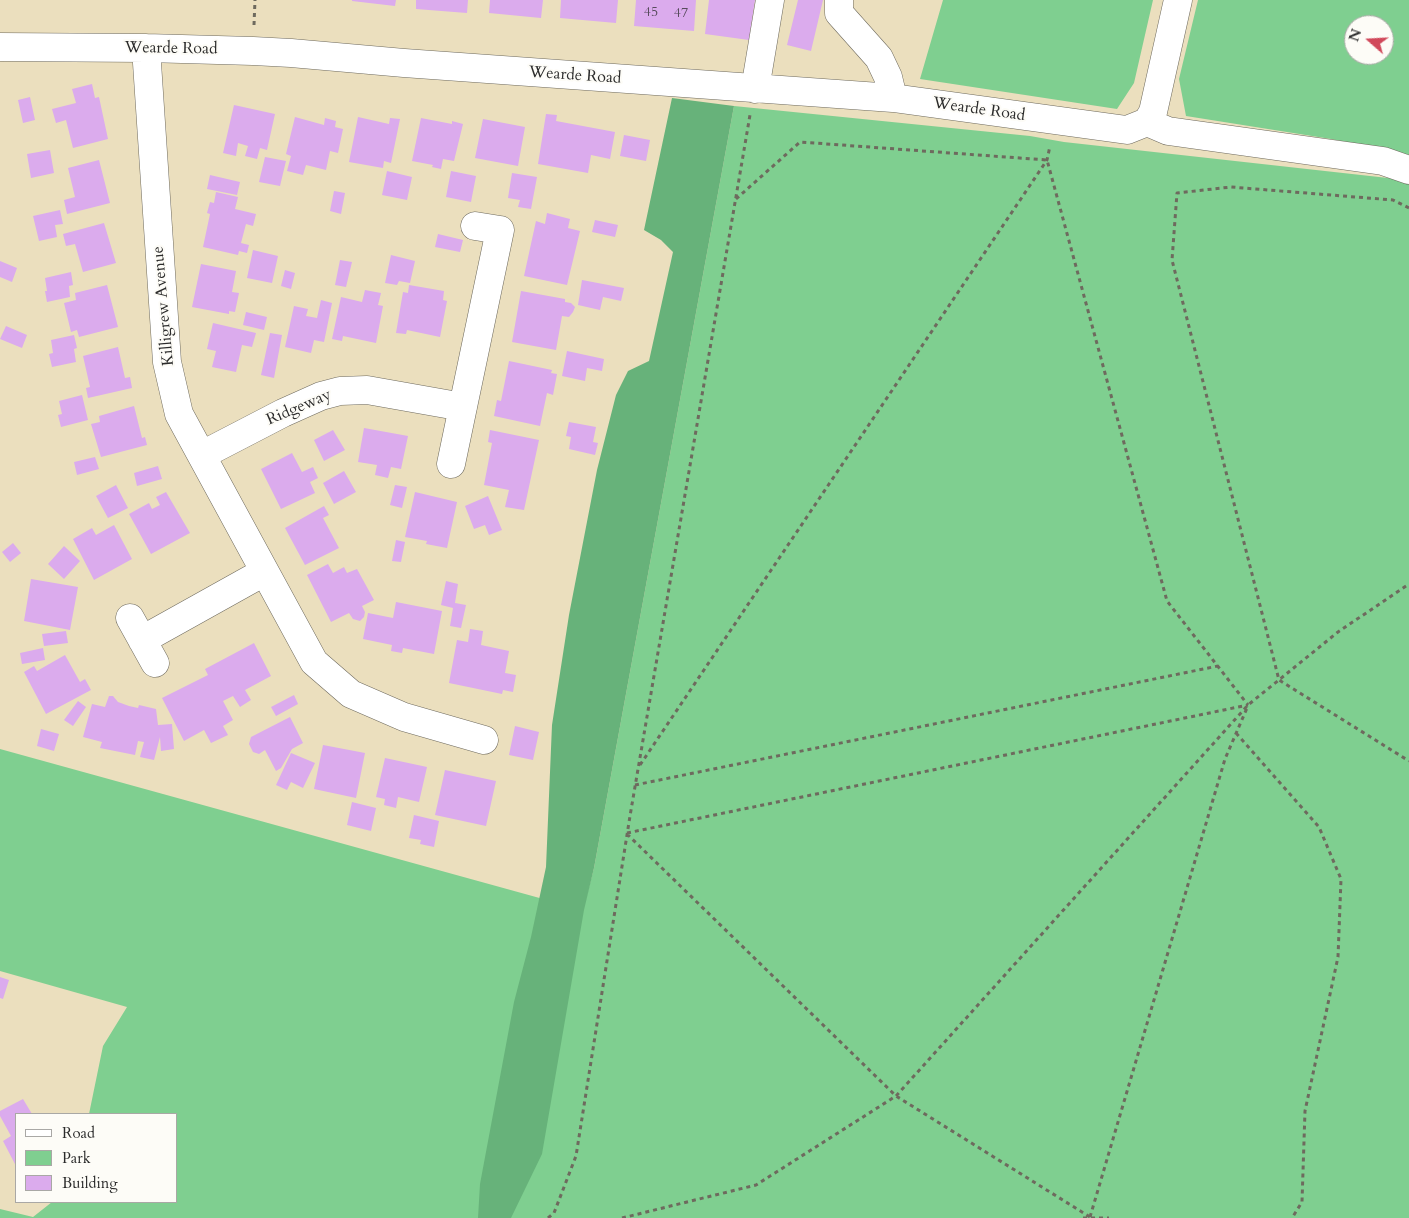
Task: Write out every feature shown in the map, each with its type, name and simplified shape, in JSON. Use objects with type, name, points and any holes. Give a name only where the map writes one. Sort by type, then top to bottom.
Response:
[{"type":"street","points":[[754,88],[770,0]]},
{"type":"street","points":[[838,0],[840,13],[879,58],[888,77],[893,98]]},
{"type":"street","points":[[1178,0],[1153,112],[1148,122],[1168,131],[1383,161],[1409,170]]},
{"type":"street","name":"Wearde Road","points":[[0,47],[253,51],[404,64],[893,98],[1127,130],[1148,122]]},
{"type":"street","name":"Killigrew Avenue","points":[[146,48],[166,362],[179,414],[314,662],[351,694],[404,717],[484,740]]},
{"type":"street","points":[[451,464],[500,230],[476,226]]},
{"type":"street","name":"Ridgeway","points":[[202,455],[283,413],[321,396],[340,391],[367,390],[463,407]]},
{"type":"street","points":[[142,640],[264,572]]},
{"type":"path","points":[[548,1218],[554,1213],[576,1156],[635,785],[754,88]]},
{"type":"path","points":[[638,768],[1047,160],[1056,120]]},
{"type":"path","points":[[736,199],[800,142],[1047,160]]},
{"type":"path","points":[[1047,160],[1167,601],[1248,705]]},
{"type":"path","points":[[1409,208],[1393,200],[1231,187],[1177,193],[1172,260],[1279,680],[1409,761]]},
{"type":"path","points":[[622,1218],[756,1185],[896,1096],[1248,705],[1338,632],[1409,584]]},
{"type":"path","points":[[635,785],[1218,666]]},
{"type":"path","points":[[1090,1218],[1222,768],[1248,705]]},
{"type":"path","points":[[627,833],[1248,705]]},
{"type":"path","points":[[1236,733],[1319,827],[1341,879],[1338,957],[1306,1111],[1302,1202],[1292,1218]]},
{"type":"path","points":[[627,833],[896,1096],[1090,1218]]},
{"type":"path","points":[[1083,1218],[1109,1218]]},
{"type":"green space","points":[[943,0],[1153,0],[1134,83],[1117,109],[920,79]]},
{"type":"green space","points":[[1198,0],[1409,0],[1409,155],[1331,139],[1186,116],[1179,79]]},
{"type":"green space","points":[[672,98],[734,106],[594,868],[584,910],[542,1154],[511,1218],[478,1218],[480,1184],[514,1002],[531,937],[546,867],[552,725],[569,615],[597,470],[616,395],[628,371],[649,361],[673,252],[661,240],[644,230]]},
{"type":"green space","points":[[734,106],[1030,136],[1064,142],[1397,179],[1409,184],[1409,1218],[0,1218],[0,1209],[33,1217],[51,1203],[178,1203],[178,1113],[89,1113],[103,1046],[127,1007],[0,971],[0,749],[583,910],[594,868]]},
{"type":"building","points":[[352,0],[396,0],[395,6]]},
{"type":"building","points":[[416,0],[468,0],[467,13],[416,9]]},
{"type":"building","points":[[490,0],[543,0],[541,18],[489,13]]},
{"type":"building","points":[[561,0],[618,0],[616,23],[560,18]]},
{"type":"building","points":[[636,0],[696,0],[694,31],[634,26]]},
{"type":"building","points":[[709,0],[755,0],[749,40],[705,34]]},
{"type":"building","points":[[798,0],[823,0],[811,51],[787,45]]},
{"type":"building","points":[[92,84],[95,98],[99,97],[108,139],[73,148],[66,120],[56,123],[52,109],[76,103],[72,89]]},
{"type":"building","points":[[30,97],[35,120],[23,123],[18,100]]},
{"type":"building","points":[[234,105],[275,114],[267,150],[260,148],[257,159],[245,156],[248,146],[238,143],[236,156],[223,153]]},
{"type":"building","points":[[546,114],[557,115],[556,121],[615,132],[610,159],[591,155],[588,173],[538,164]]},
{"type":"building","points":[[295,117],[324,125],[325,118],[336,121],[335,127],[343,129],[338,153],[330,151],[326,170],[306,165],[303,175],[287,171],[291,156],[286,154]]},
{"type":"building","points":[[358,117],[389,124],[390,118],[400,119],[391,163],[384,161],[383,168],[349,162]]},
{"type":"building","points":[[421,118],[452,124],[452,121],[463,124],[454,161],[443,159],[441,169],[432,167],[433,165],[412,161]]},
{"type":"building","points":[[483,119],[525,127],[518,166],[475,158]]},
{"type":"building","points":[[624,135],[650,140],[646,161],[620,156]]},
{"type":"building","points":[[50,150],[54,173],[31,178],[27,154]]},
{"type":"building","points":[[265,157],[286,161],[280,186],[259,182]]},
{"type":"building","points":[[99,160],[110,203],[67,214],[64,200],[75,197],[68,168]]},
{"type":"building","points":[[387,171],[412,177],[407,200],[382,195]]},
{"type":"building","points":[[451,171],[476,176],[471,202],[446,197]]},
{"type":"building","points":[[512,173],[537,177],[531,209],[518,207],[520,200],[508,198]]},
{"type":"building","points":[[210,175],[240,182],[237,195],[207,189]]},
{"type":"building","points":[[334,191],[345,193],[341,214],[330,211]]},
{"type":"building","points":[[216,192],[238,197],[235,209],[256,214],[253,226],[246,224],[241,243],[249,245],[247,253],[239,251],[238,255],[203,247],[210,214],[207,213],[210,202],[214,203]]},
{"type":"building","points":[[60,210],[63,224],[55,225],[57,237],[39,241],[33,216]]},
{"type":"building","points":[[547,213],[570,219],[568,228],[580,231],[567,285],[524,276],[536,221],[545,224]]},
{"type":"building","points":[[595,220],[618,225],[615,237],[592,232]]},
{"type":"building","points":[[104,223],[116,263],[83,272],[75,244],[66,246],[63,234]]},
{"type":"building","points":[[438,234],[463,240],[460,252],[435,247]]},
{"type":"building","points":[[253,250],[278,256],[272,283],[247,278]]},
{"type":"building","points":[[391,255],[415,261],[410,283],[399,281],[397,285],[385,283]]},
{"type":"building","points":[[340,260],[352,262],[346,287],[335,285]]},
{"type":"building","points":[[0,261],[17,268],[12,282],[0,277]]},
{"type":"building","points":[[201,264],[236,271],[232,292],[239,293],[235,312],[229,311],[229,314],[192,307]]},
{"type":"building","points":[[285,270],[295,273],[291,289],[281,286]]},
{"type":"building","points":[[71,272],[73,285],[69,286],[70,297],[47,302],[45,278]]},
{"type":"building","points":[[582,280],[624,288],[621,301],[603,297],[600,310],[578,305]]},
{"type":"building","points":[[107,285],[118,327],[79,337],[77,330],[71,332],[64,303],[76,300],[75,293]]},
{"type":"building","points":[[409,285],[444,291],[443,300],[447,301],[440,337],[407,330],[406,334],[396,333],[403,292],[408,293]]},
{"type":"building","points":[[365,290],[381,293],[378,305],[383,306],[376,343],[343,336],[342,341],[332,339],[341,297],[362,302]]},
{"type":"building","points":[[521,291],[565,299],[565,302],[571,303],[575,307],[569,317],[562,316],[556,350],[512,342]]},
{"type":"building","points":[[321,300],[332,303],[324,342],[314,340],[311,353],[285,347],[294,306],[308,309],[306,316],[317,318]]},
{"type":"building","points":[[246,312],[267,317],[264,330],[243,325]]},
{"type":"building","points":[[213,323],[256,333],[252,347],[242,345],[236,372],[212,367],[216,351],[207,349]]},
{"type":"building","points":[[6,326],[27,335],[22,348],[0,339]]},
{"type":"building","points":[[270,333],[282,335],[274,378],[261,375]]},
{"type":"building","points":[[74,335],[77,348],[74,349],[76,362],[52,367],[49,354],[53,353],[51,340]]},
{"type":"building","points":[[118,347],[125,378],[130,377],[132,388],[88,398],[86,388],[90,387],[83,356]]},
{"type":"building","points":[[567,351],[604,359],[602,371],[587,368],[585,381],[562,376]]},
{"type":"building","points":[[509,361],[552,370],[551,373],[557,374],[553,395],[547,393],[540,426],[494,416],[497,400],[501,401]]},
{"type":"building","points":[[82,395],[88,420],[61,427],[58,415],[62,414],[59,401]]},
{"type":"building","points":[[134,406],[142,438],[145,437],[147,445],[101,457],[91,424],[100,422],[99,416]]},
{"type":"building","points":[[569,422],[596,427],[593,442],[598,443],[595,455],[569,449],[571,437],[566,436]]},
{"type":"building","points":[[364,428],[408,436],[401,469],[391,467],[388,478],[375,475],[377,465],[358,462]]},
{"type":"building","points":[[333,430],[345,450],[324,461],[314,440]]},
{"type":"building","points":[[490,430],[539,440],[524,510],[505,507],[509,490],[484,485],[492,443],[488,442]]},
{"type":"building","points":[[292,453],[302,472],[313,467],[318,478],[310,482],[315,493],[281,509],[261,469]]},
{"type":"building","points":[[95,457],[99,469],[77,475],[74,462]]},
{"type":"building","points":[[158,466],[162,479],[137,486],[134,473]]},
{"type":"building","points":[[344,471],[356,492],[334,504],[323,483]]},
{"type":"building","points":[[116,485],[128,508],[108,518],[96,496]]},
{"type":"building","points":[[395,485],[407,487],[402,508],[390,505]]},
{"type":"building","points":[[166,492],[190,533],[151,554],[129,514],[149,503],[152,509],[160,505],[156,497]]},
{"type":"building","points":[[415,492],[457,502],[447,548],[426,544],[427,541],[405,537]]},
{"type":"building","points":[[488,496],[502,530],[489,535],[485,525],[474,529],[465,506]]},
{"type":"building","points":[[324,506],[329,515],[323,518],[339,548],[305,565],[285,528]]},
{"type":"building","points":[[114,525],[132,559],[94,580],[73,539],[92,528],[96,535]]},
{"type":"building","points":[[396,540],[405,542],[401,562],[392,561]]},
{"type":"building","points":[[13,543],[21,553],[10,562],[2,552]]},
{"type":"building","points":[[64,546],[80,561],[64,579],[48,564]]},
{"type":"building","points":[[328,564],[333,573],[344,567],[347,573],[357,569],[374,600],[362,606],[365,612],[364,617],[360,621],[353,619],[349,613],[331,622],[307,575]]},
{"type":"building","points":[[31,579],[78,587],[70,630],[24,621]]},
{"type":"building","points":[[446,581],[458,584],[455,603],[466,605],[461,628],[450,626],[453,608],[441,605]]},
{"type":"building","points":[[396,602],[442,611],[434,654],[403,648],[402,653],[391,651],[392,645],[363,639],[368,613],[393,618]]},
{"type":"building","points":[[470,629],[483,631],[481,645],[509,651],[505,673],[516,675],[513,692],[503,690],[502,694],[449,683],[457,640],[468,642]]},
{"type":"building","points":[[66,631],[68,643],[44,646],[42,634]]},
{"type":"building","points":[[254,643],[271,676],[245,690],[251,700],[240,707],[233,696],[223,701],[233,720],[223,726],[228,735],[211,743],[204,730],[184,741],[162,698],[208,675],[205,669]]},
{"type":"building","points":[[43,648],[45,660],[22,664],[20,653]]},
{"type":"building","points":[[65,655],[80,682],[85,679],[91,690],[46,714],[24,672],[34,666],[37,671]]},
{"type":"building","points":[[294,695],[298,704],[276,716],[271,707]]},
{"type":"building","points":[[109,696],[113,696],[118,702],[129,706],[138,708],[139,705],[156,709],[158,725],[172,724],[174,749],[161,751],[160,737],[154,760],[140,757],[144,742],[138,741],[135,755],[100,748],[102,742],[83,737],[92,704],[105,707]]},
{"type":"building","points":[[78,701],[86,707],[73,726],[64,720]]},
{"type":"building","points":[[290,717],[303,743],[292,749],[281,768],[276,771],[265,750],[259,754],[253,752],[249,744],[251,737]]},
{"type":"building","points":[[515,726],[539,732],[533,760],[509,755]]},
{"type":"building","points":[[41,729],[59,734],[54,751],[37,746]]},
{"type":"building","points":[[323,745],[365,753],[356,798],[314,789]]},
{"type":"building","points":[[291,753],[315,763],[303,788],[291,782],[287,790],[276,785]]},
{"type":"building","points":[[385,758],[427,767],[419,802],[398,797],[396,808],[384,805],[385,799],[376,797]]},
{"type":"building","points":[[445,770],[496,781],[486,826],[435,815]]},
{"type":"building","points":[[352,802],[376,808],[371,831],[347,825]]},
{"type":"building","points":[[414,815],[439,821],[434,847],[420,844],[421,840],[409,838]]},
{"type":"building","points":[[0,977],[9,980],[3,999],[0,998]]},
{"type":"building","points":[[23,1099],[31,1113],[15,1113],[15,1164],[3,1141],[11,1136],[0,1116],[0,1111]]}]
